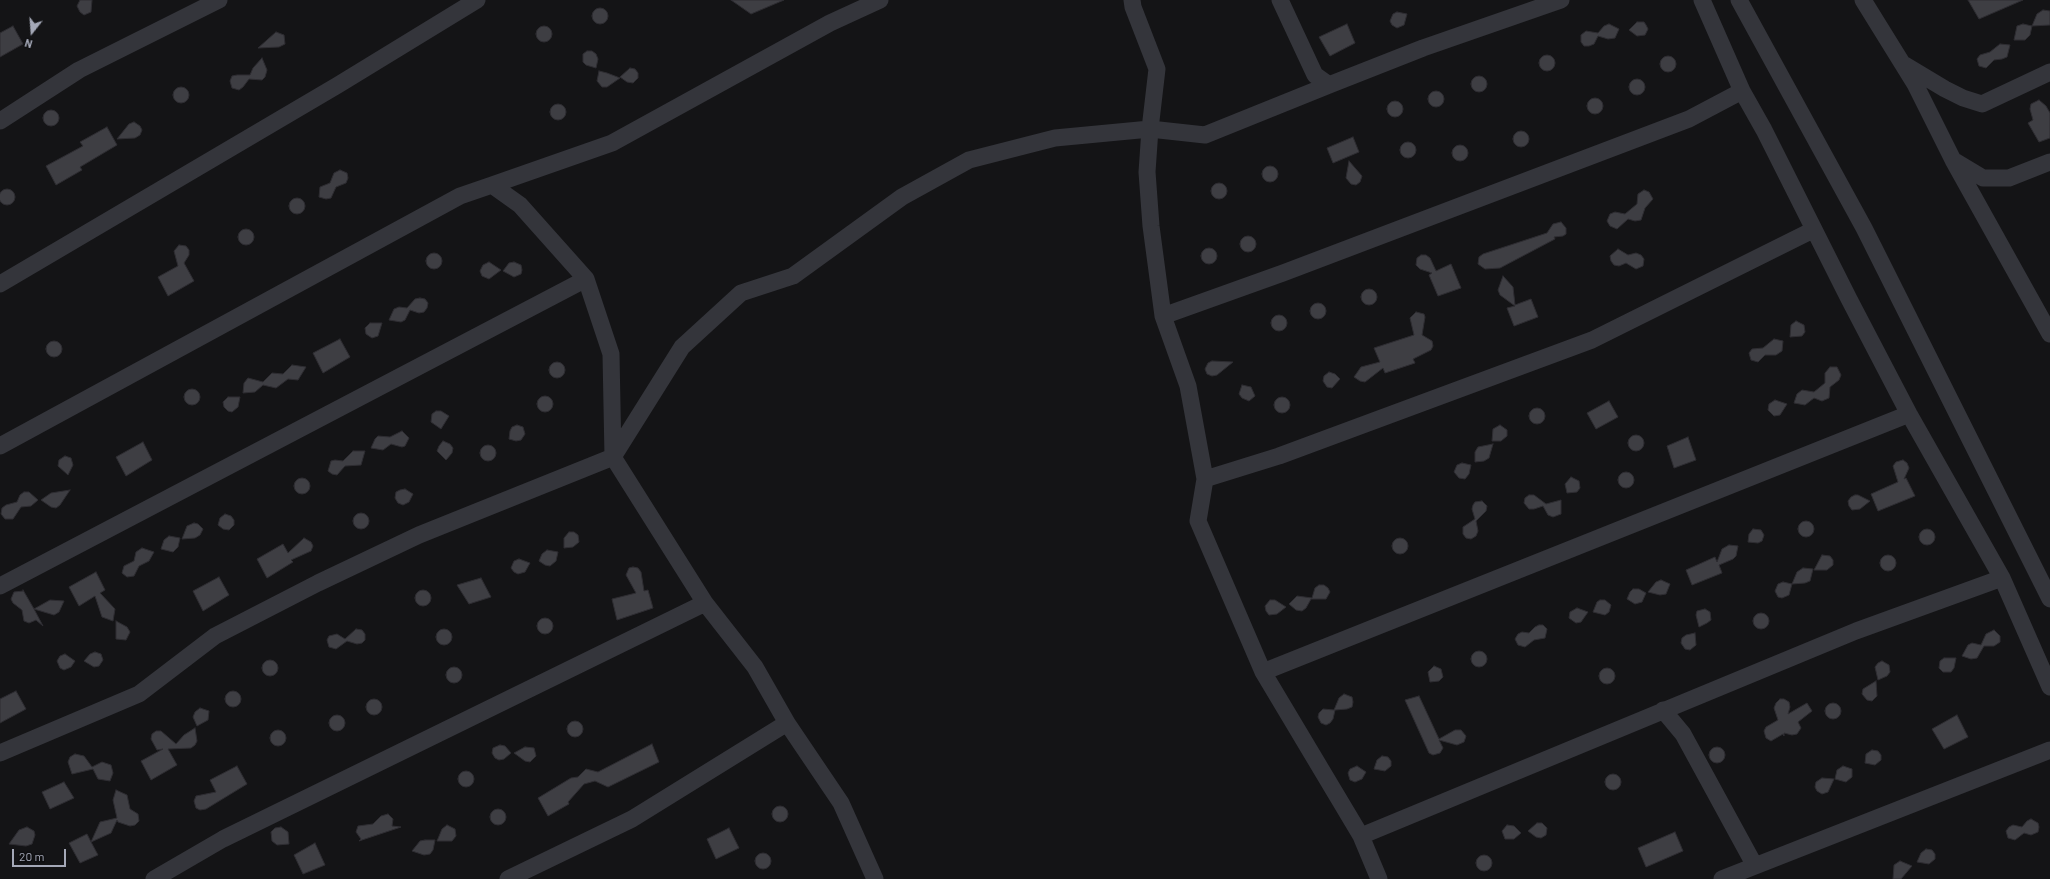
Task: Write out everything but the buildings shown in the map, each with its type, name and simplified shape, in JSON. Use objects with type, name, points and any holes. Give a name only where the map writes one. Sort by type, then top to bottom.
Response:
[{"type":"street","points":[[0,121],[79,70],[219,0]]},
{"type":"street","points":[[0,284],[338,85],[477,0]]},
{"type":"street","points":[[0,446],[460,196],[612,144],[830,22],[880,0]]},
{"type":"street","points":[[1132,0],[1133,7],[1157,69],[1150,129],[1148,180],[1151,226],[1163,316],[1188,386],[1205,479],[1198,521],[1264,672],[1361,836],[1379,879]]},
{"type":"street","points":[[1280,0],[1315,75],[1329,85]]},
{"type":"street","points":[[0,753],[139,694],[215,636],[318,583],[419,535],[613,457],[682,347],[741,293],[793,276],[902,197],[969,160],[1055,138],[1150,129],[1205,135],[1423,48],[1561,0]]},
{"type":"street","points":[[1702,0],[1742,91],[1764,130],[1813,230],[1909,414],[2002,578],[2050,687]]},
{"type":"street","points":[[1739,0],[1864,228],[2050,599]]},
{"type":"street","points":[[1863,0],[1915,84],[1953,160],[2049,329]]},
{"type":"street","points":[[1902,63],[1945,89],[1963,98],[1982,104],[2050,72]]},
{"type":"street","points":[[1163,316],[1283,273],[1689,119],[1742,91]]},
{"type":"street","points":[[1953,160],[1984,178],[2009,178],[2050,162]]},
{"type":"street","points":[[492,186],[520,205],[586,279],[611,354],[613,457],[705,603],[755,667],[787,723],[840,804],[875,879]]},
{"type":"street","points":[[1205,479],[1279,456],[1592,340],[1813,230]]},
{"type":"street","points":[[0,586],[586,279]]},
{"type":"street","points":[[1264,672],[1909,414]]},
{"type":"street","points":[[1361,836],[1856,631],[2002,578]]},
{"type":"street","points":[[154,879],[223,839],[705,603]]},
{"type":"street","points":[[1663,710],[1683,734],[1755,866]]},
{"type":"street","points":[[508,879],[632,819],[787,723]]},
{"type":"street","points":[[1722,879],[2050,750]]}]
